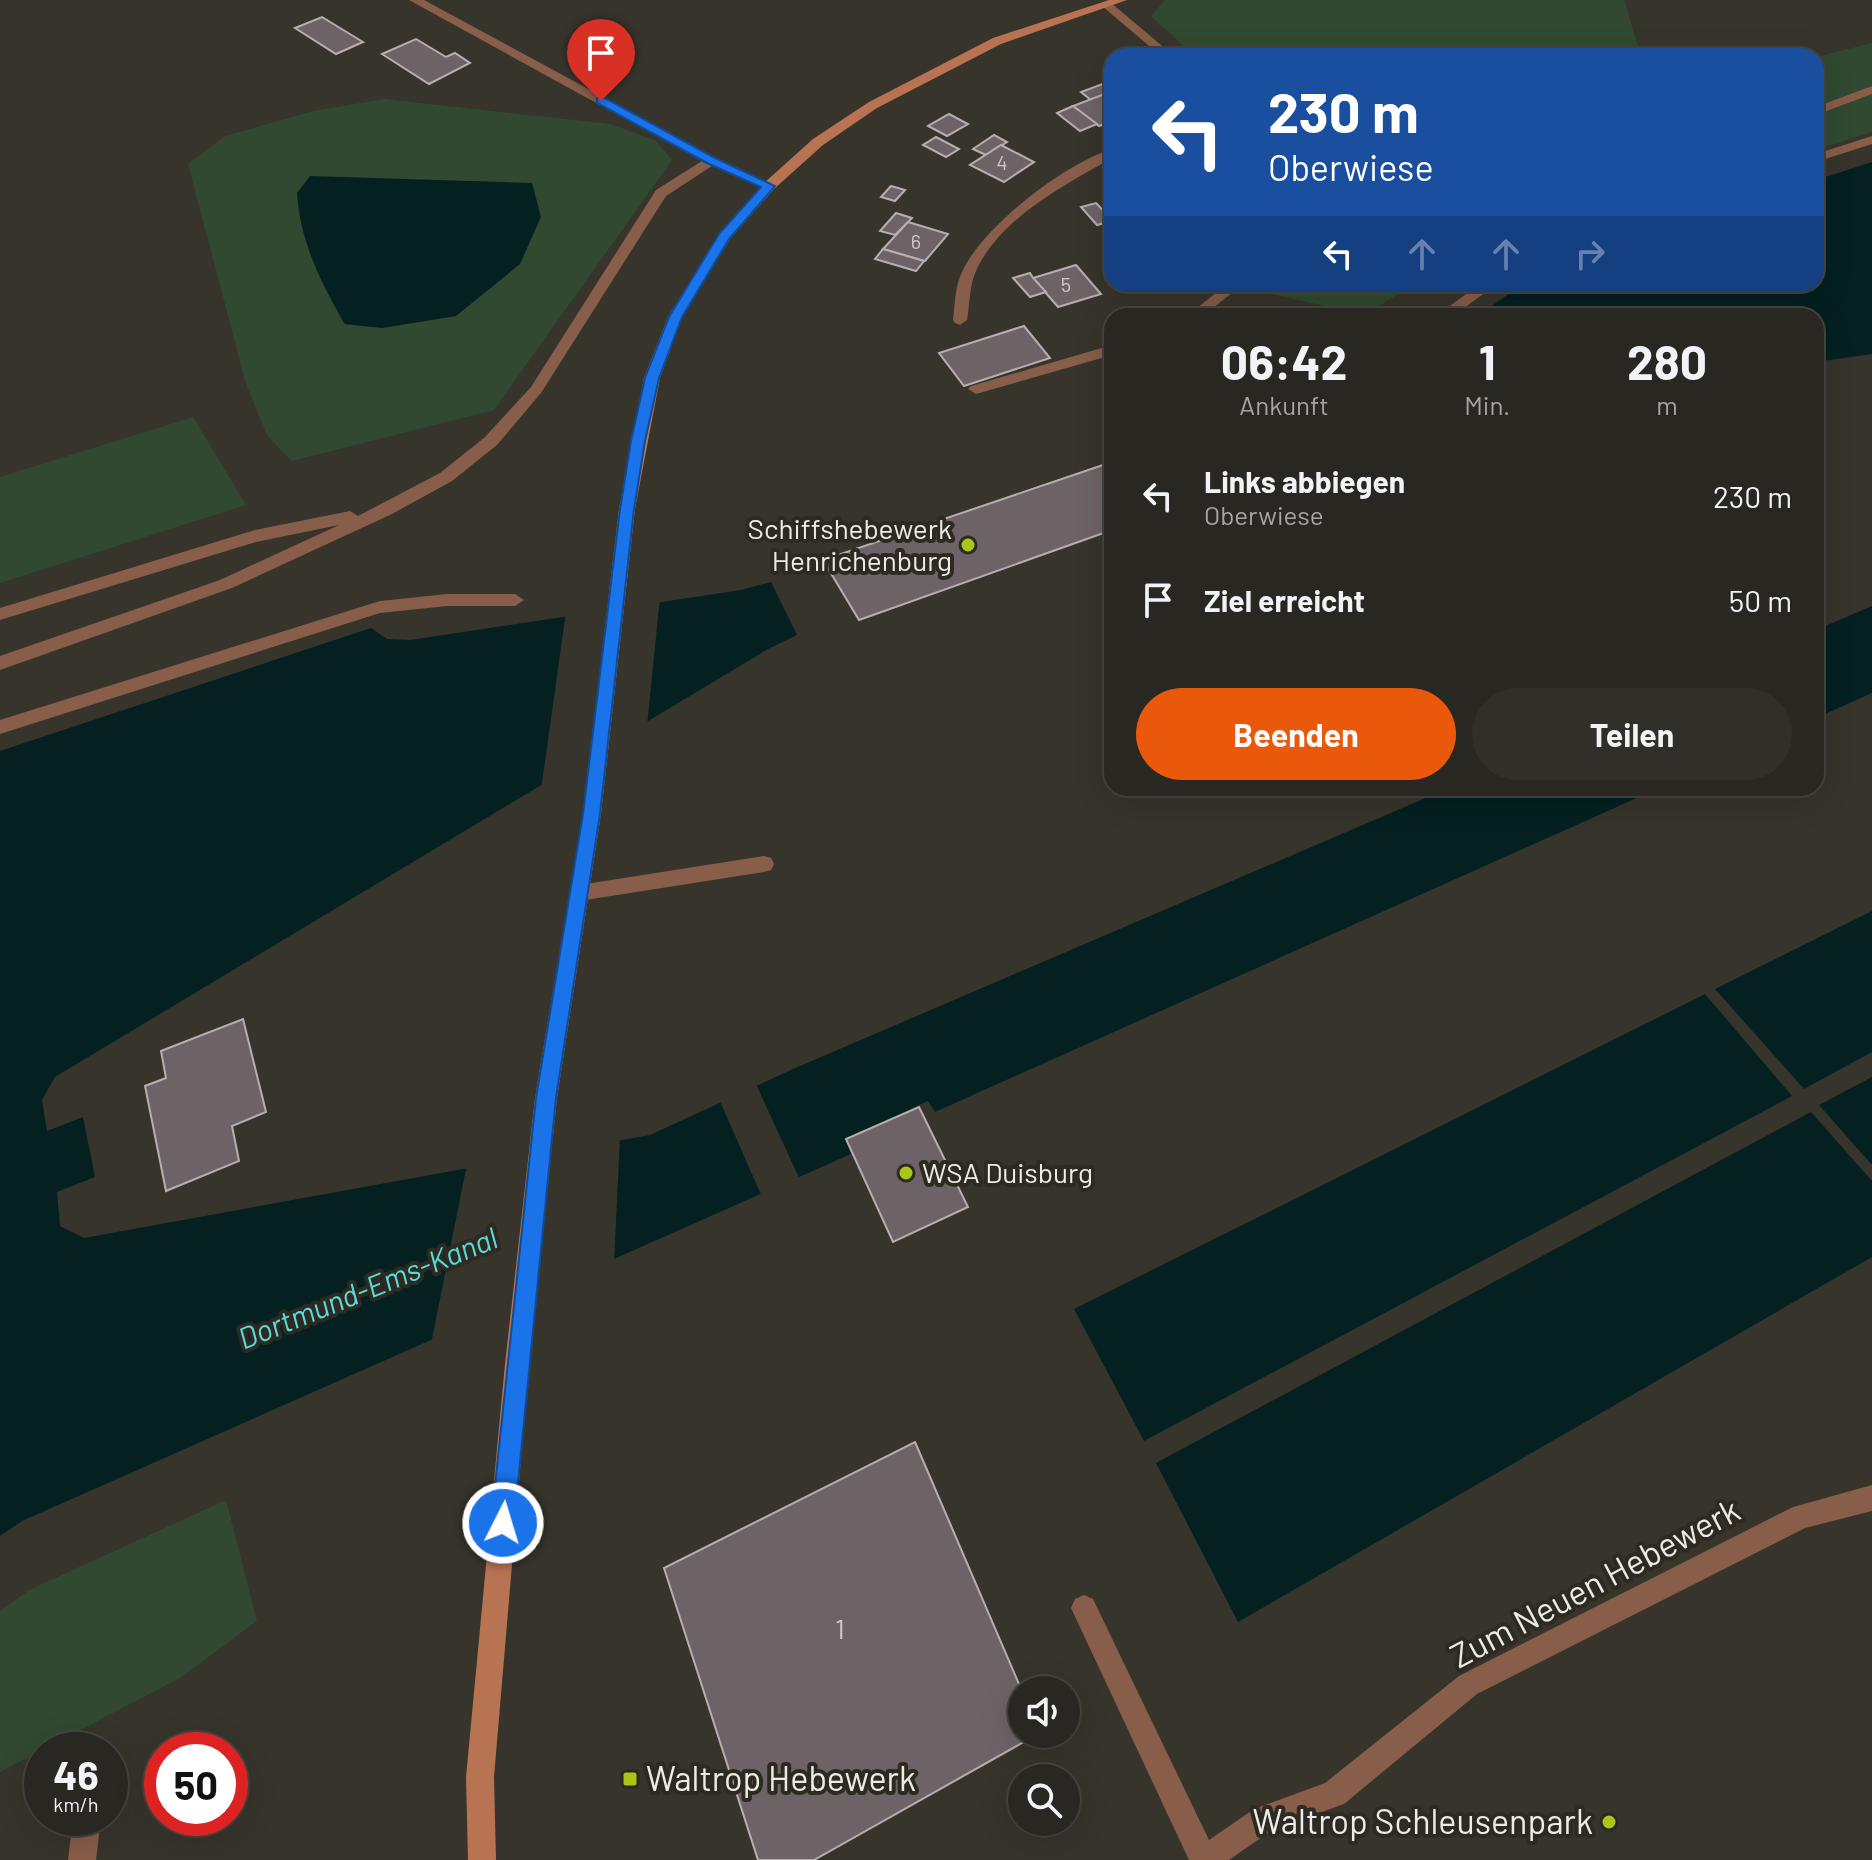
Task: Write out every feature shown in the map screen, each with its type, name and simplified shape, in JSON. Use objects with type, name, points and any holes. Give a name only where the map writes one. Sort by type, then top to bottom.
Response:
[{"type":"main road","points":[[482,1860],[480,1777],[517,1364],[546,1098],[592,814],[638,441],[652,378],[675,317],[724,237],[769,186],[818,142],[873,105],[997,41],[1121,0]]},
{"type":"street","points":[[415,0],[711,161],[769,186]]},
{"type":"street","points":[[1106,4],[1158,48]]},
{"type":"street","points":[[1824,108],[1872,90]]},
{"type":"street","points":[[1824,155],[1872,140]]},
{"type":"street","points":[[960,320],[968,274],[982,251],[1003,228],[1059,183],[1104,158]]},
{"type":"street","points":[[0,663],[226,584],[386,510],[446,477],[491,441],[536,390],[661,193],[711,161]]},
{"type":"street","points":[[1204,308],[1226,292]]},
{"type":"street","points":[[1455,308],[1478,292]]},
{"type":"street","points":[[976,389],[1104,352]]},
{"type":"street","points":[[0,614],[255,536],[386,510]]},
{"type":"street","points":[[0,727],[380,607],[447,600],[515,600]]},
{"type":"street","points":[[579,893],[764,864]]},
{"type":"street","name":"Zum Neuen Hebewerk","points":[[1204,1860],[1264,1819],[1334,1794],[1468,1685],[1802,1516],[1872,1498]]},
{"type":"street","points":[[1084,1608],[1204,1860]]},
{"type":"street","points":[[82,1860],[85,1836]]},
{"type":"green space","points":[[1165,0],[1624,0],[1639,48],[1185,48],[1151,16]]},
{"type":"green space","points":[[1872,43],[1872,132],[1824,147],[1824,55]]},
{"type":"green space","points":[[384,99],[611,124],[656,141],[672,160],[494,410],[291,461],[267,435],[246,384],[188,164],[225,136],[313,111]],"holes":[[[297,193],[456,316],[382,328],[344,324],[313,261],[302,228]]]},
{"type":"green space","points":[[1263,292],[1402,292],[1376,308],[1333,308]]},
{"type":"green space","points":[[193,417],[246,505],[0,583],[0,477]]},
{"type":"green space","points":[[226,1500],[257,1621],[180,1678],[77,1732],[24,1732],[24,1759],[0,1772],[0,1611],[29,1590]]},
{"type":"water","points":[[1872,162],[1872,354],[1824,361],[1824,308],[1488,308],[1512,292],[1824,292],[1824,177]]},
{"type":"water","points":[[310,176],[532,183],[541,217],[520,264],[456,316],[382,328],[345,324],[320,277],[302,228],[297,193]]},
{"type":"water","name":"Dortmund-Ems-Kanal","points":[[771,582],[797,635],[768,649],[55,1077],[42,1100],[47,1131],[83,1117],[95,1177],[57,1192],[60,1226],[84,1238],[650,1135],[793,1069],[1430,796],[1641,796],[935,1112],[928,1101],[845,1139],[851,1154],[22,1521],[0,1536],[0,751],[371,628],[387,639],[410,640],[741,590]]},
{"type":"water","points":[[1872,606],[1872,693],[1824,714],[1824,627]]},
{"type":"water","points":[[1872,911],[1872,1052],[1804,1089],[1715,989]]},
{"type":"water","points":[[1705,994],[1792,1096],[1144,1441],[1074,1309]]},
{"type":"water","points":[[1872,1077],[1872,1165],[1819,1105]]},
{"type":"water","points":[[1811,1112],[1872,1181],[1872,1257],[1238,1622],[1156,1463]]},
{"type":"pier","points":[[660,597],[647,726],[541,790],[566,612]]},
{"type":"pier","points":[[755,1082],[800,1180],[762,1197],[719,1099]]},
{"type":"pier","points":[[620,1136],[614,1263],[431,1344],[467,1164]]},
{"type":"building","points":[[322,17],[363,42],[336,54],[295,28]]},
{"type":"building","points":[[416,39],[446,57],[455,53],[470,63],[429,84],[382,54]]},
{"type":"building","points":[[1104,83],[1104,95],[1091,100],[1081,92]]},
{"type":"building","points":[[1104,94],[1104,124],[1099,126],[1073,106]]},
{"type":"building","points":[[1073,106],[1097,124],[1080,131],[1057,113]]},
{"type":"building","points":[[949,114],[968,124],[947,136],[928,126]]},
{"type":"building","points":[[994,135],[1007,142],[986,155],[973,149]]},
{"type":"building","points":[[936,137],[959,149],[946,157],[923,145]]},
{"type":"building","points":[[1001,145],[1034,162],[1004,182],[970,165]]},
{"type":"building","points":[[891,186],[905,190],[895,201],[881,197]]},
{"type":"building","points":[[1096,203],[1104,212],[1104,223],[1097,225],[1081,207]]},
{"type":"building","points":[[896,213],[912,218],[895,235],[880,231]]},
{"type":"building","points":[[908,222],[948,234],[925,261],[883,249]]},
{"type":"building","points":[[883,249],[924,261],[916,271],[875,259]]},
{"type":"building","points":[[1076,265],[1101,294],[1058,307],[1033,278]]},
{"type":"building","points":[[1030,273],[1046,292],[1030,297],[1013,278]]},
{"type":"building","points":[[1024,326],[1050,358],[964,386],[939,353]]},
{"type":"building","name":"Schiffshebewerk Henrichenburg","points":[[1104,465],[1104,533],[859,620],[823,560]]},
{"type":"building","points":[[243,1019],[266,1112],[232,1126],[239,1161],[166,1191],[145,1086],[166,1078],[161,1051]]},
{"type":"building","name":"WSA Duisburg","points":[[919,1107],[968,1207],[893,1242],[846,1139]]},
{"type":"building","points":[[915,1442],[1016,1676],[1008,1676],[1008,1748],[1013,1748],[814,1860],[758,1860],[664,1568]]},
{"type":"place","name":"Schiffshebewerk Henrichenburg","points":[[968,545]]},
{"type":"place","name":"WSA Duisburg","points":[[906,1173]]},
{"type":"place","name":"Waltrop Hebewerk","points":[[630,1779]]},
{"type":"place","name":"Waltrop Schleusenpark","points":[[1609,1822]]},
{"type":"route","points":[[503,1523],[546,1098],[592,814],[627,509],[638,441],[652,378],[675,317],[724,237],[769,186],[711,161],[601,101]]}]
